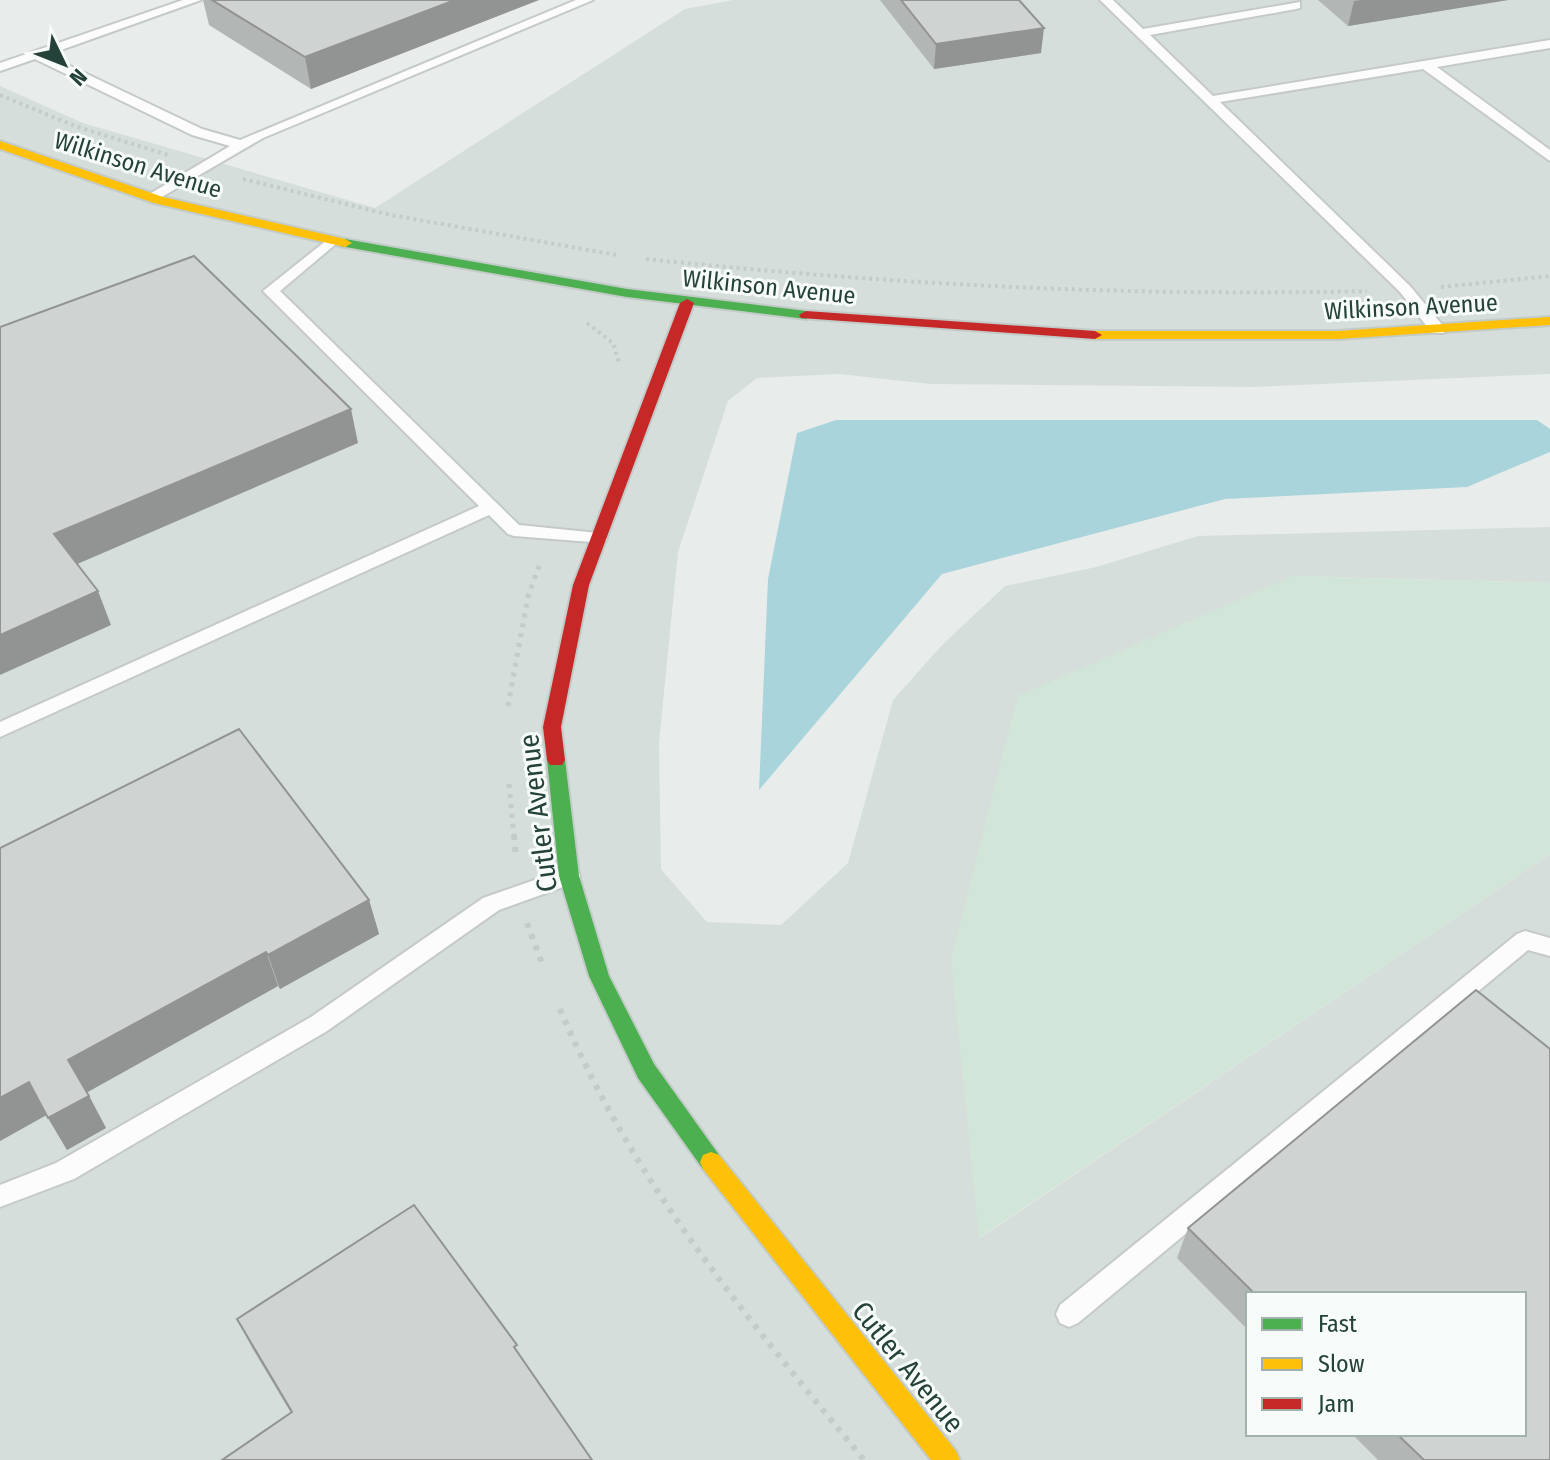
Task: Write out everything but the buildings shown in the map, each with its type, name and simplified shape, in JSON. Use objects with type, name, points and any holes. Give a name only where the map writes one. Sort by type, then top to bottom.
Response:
[{"type":"street","name":"Wilkinson Avenue","points":[[0,145],[92,180],[153,198],[332,240],[556,284],[687,303],[924,328],[1108,337],[1313,337],[1550,321]]},
{"type":"street","name":"Cutler Avenue","points":[[687,303],[581,585],[552,727],[569,876],[599,976],[646,1071],[732,1192],[947,1460]]},
{"type":"lane","points":[[0,67],[195,0]]},
{"type":"lane","points":[[153,198],[242,145],[587,0]]},
{"type":"lane","points":[[1106,0],[1405,289],[1438,330]]},
{"type":"lane","points":[[1141,33],[1296,5]]},
{"type":"lane","points":[[1210,100],[1550,44]]},
{"type":"lane","points":[[36,55],[197,132],[242,145]]},
{"type":"lane","points":[[1425,64],[1550,157]]},
{"type":"lane","points":[[332,240],[271,291],[514,530],[598,539]]},
{"type":"lane","points":[[0,730],[490,508]]},
{"type":"lane","points":[[0,1196],[65,1171],[319,1024],[491,904],[569,876]]},
{"type":"lane","points":[[1069,1314],[1525,940],[1550,947]]},
{"type":"path","points":[[0,95],[75,126],[205,167],[391,215],[626,257]]},
{"type":"path","points":[[640,259],[791,276],[1020,292],[1200,295],[1405,289],[1550,276]]},
{"type":"shaded area","points":[[733,0],[1550,0],[1550,374],[1253,387],[930,384],[839,374],[757,378],[728,401],[678,552],[659,743],[661,869],[707,922],[781,925],[848,863],[893,700],[942,645],[1005,586],[1096,567],[1198,536],[1550,527],[1550,583],[1293,576],[980,1238],[1550,854],[1550,1460],[0,1460],[0,86],[83,123],[375,208],[685,9]]},
{"type":"green space","points":[[1293,576],[1550,583],[1550,854],[979,1238],[951,959],[1018,696]]},
{"type":"water","points":[[836,420],[1537,420],[1550,429],[1550,452],[1467,487],[1225,499],[942,574],[759,790],[768,579],[797,433]]},
{"type":"traffic: fast","points":[[345,243],[627,293],[806,315]]},
{"type":"traffic: fast","points":[[556,760],[569,876],[599,976],[646,1071],[711,1162]]},
{"type":"traffic: slow","points":[[0,145],[159,200],[345,243]]},
{"type":"traffic: slow","points":[[1095,335],[1338,335],[1550,321]]},
{"type":"traffic: slow","points":[[711,1162],[947,1460]]},
{"type":"traffic: jam","points":[[556,760],[552,727],[581,585],[687,303]]},
{"type":"traffic: jam","points":[[806,315],[1095,335]]}]
